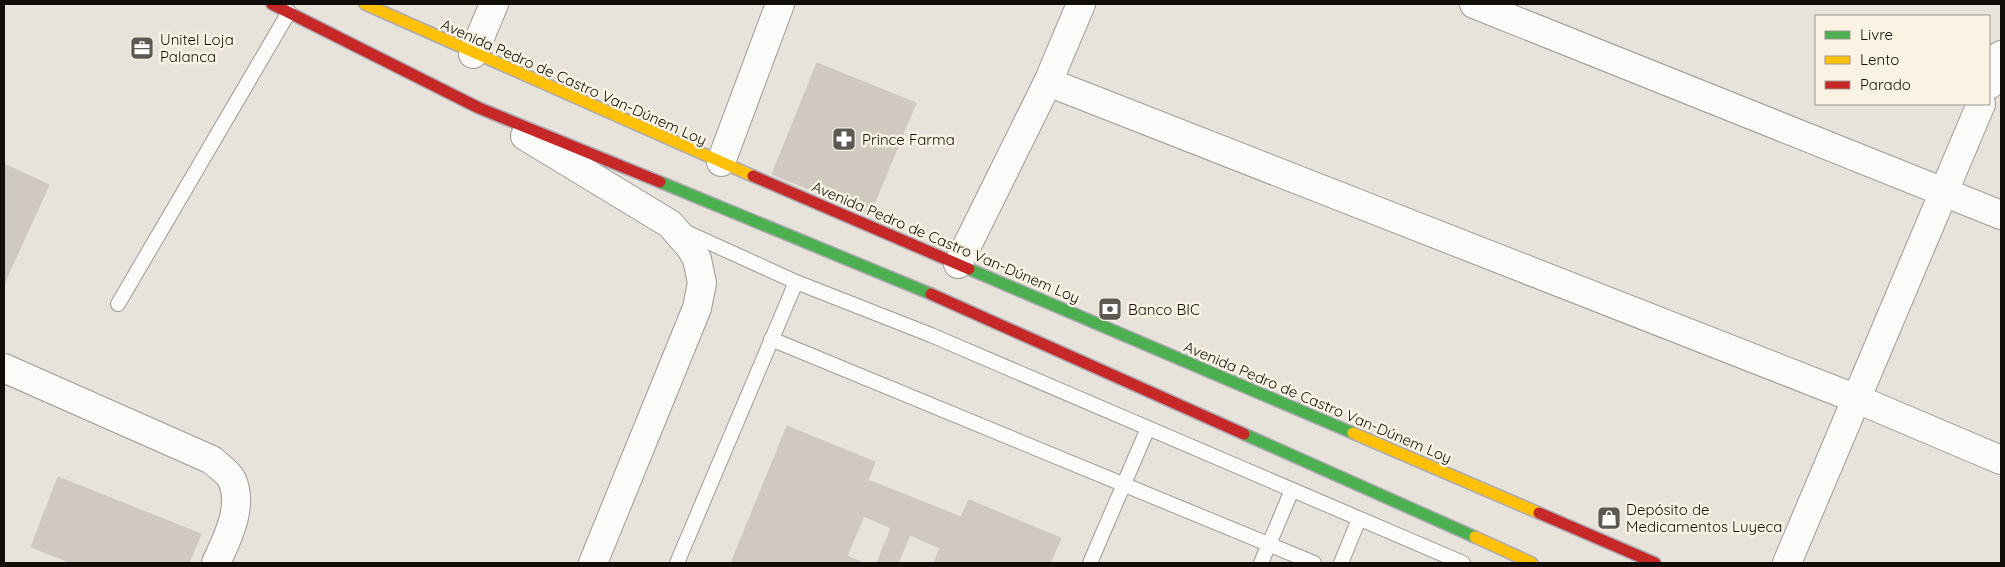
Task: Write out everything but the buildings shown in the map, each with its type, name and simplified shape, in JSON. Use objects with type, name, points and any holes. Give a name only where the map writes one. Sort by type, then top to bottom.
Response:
[{"type":"highway","points":[[272,4],[479,108],[941,298],[1532,563]]},
{"type":"highway","name":"Avenida Pedro de Castro Van-Dúnem Loy","points":[[365,4],[388,10],[473,54],[1655,563]]},
{"type":"street","points":[[473,54],[494,4]]},
{"type":"street","points":[[721,162],[780,4]]},
{"type":"street","points":[[958,264],[1048,82],[1081,4]]},
{"type":"street","points":[[1474,4],[2001,215]]},
{"type":"street","points":[[1990,82],[2001,55]]},
{"type":"street","points":[[1048,82],[1858,400],[2001,460]]},
{"type":"street","points":[[1787,563],[1858,400],[1981,105]]},
{"type":"street","points":[[479,108],[670,224],[690,247],[697,259],[702,283],[696,308],[593,563]]},
{"type":"street","points":[[4,368],[212,460],[232,479],[236,507],[229,534],[216,563]]},
{"type":"lane","points":[[118,304],[289,12]]},
{"type":"lane","points":[[670,224],[796,282],[931,335],[1463,563]]},
{"type":"lane","points":[[677,563],[796,282]]},
{"type":"lane","points":[[771,339],[1314,563]]},
{"type":"lane","points":[[1090,563],[1148,428]]},
{"type":"lane","points":[[1261,563],[1292,490]]},
{"type":"lane","points":[[1340,563],[1359,519]]},
{"type":"traffic: fast","points":[[660,182],[931,294]]},
{"type":"traffic: fast","points":[[969,269],[1353,433]]},
{"type":"traffic: fast","points":[[1244,434],[1475,537]]},
{"type":"traffic: slow","points":[[365,4],[753,176]]},
{"type":"traffic: slow","points":[[1353,433],[1539,513]]},
{"type":"traffic: slow","points":[[1475,537],[1532,563]]},
{"type":"traffic: jam","points":[[272,4],[479,108],[660,182]]},
{"type":"traffic: jam","points":[[753,176],[969,269]]},
{"type":"traffic: jam","points":[[931,294],[1244,434]]},
{"type":"traffic: jam","points":[[1539,513],[1655,563]]},
{"type":"place","name":"Unitel Loja Palanca","points":[[142,48]]},
{"type":"place","name":"Prince Farma","points":[[844,139]]},
{"type":"place","name":"Banco BIC","points":[[1110,309]]},
{"type":"place","name":"Depósito de Medicamentos Luyeca","points":[[1609,518]]}]
